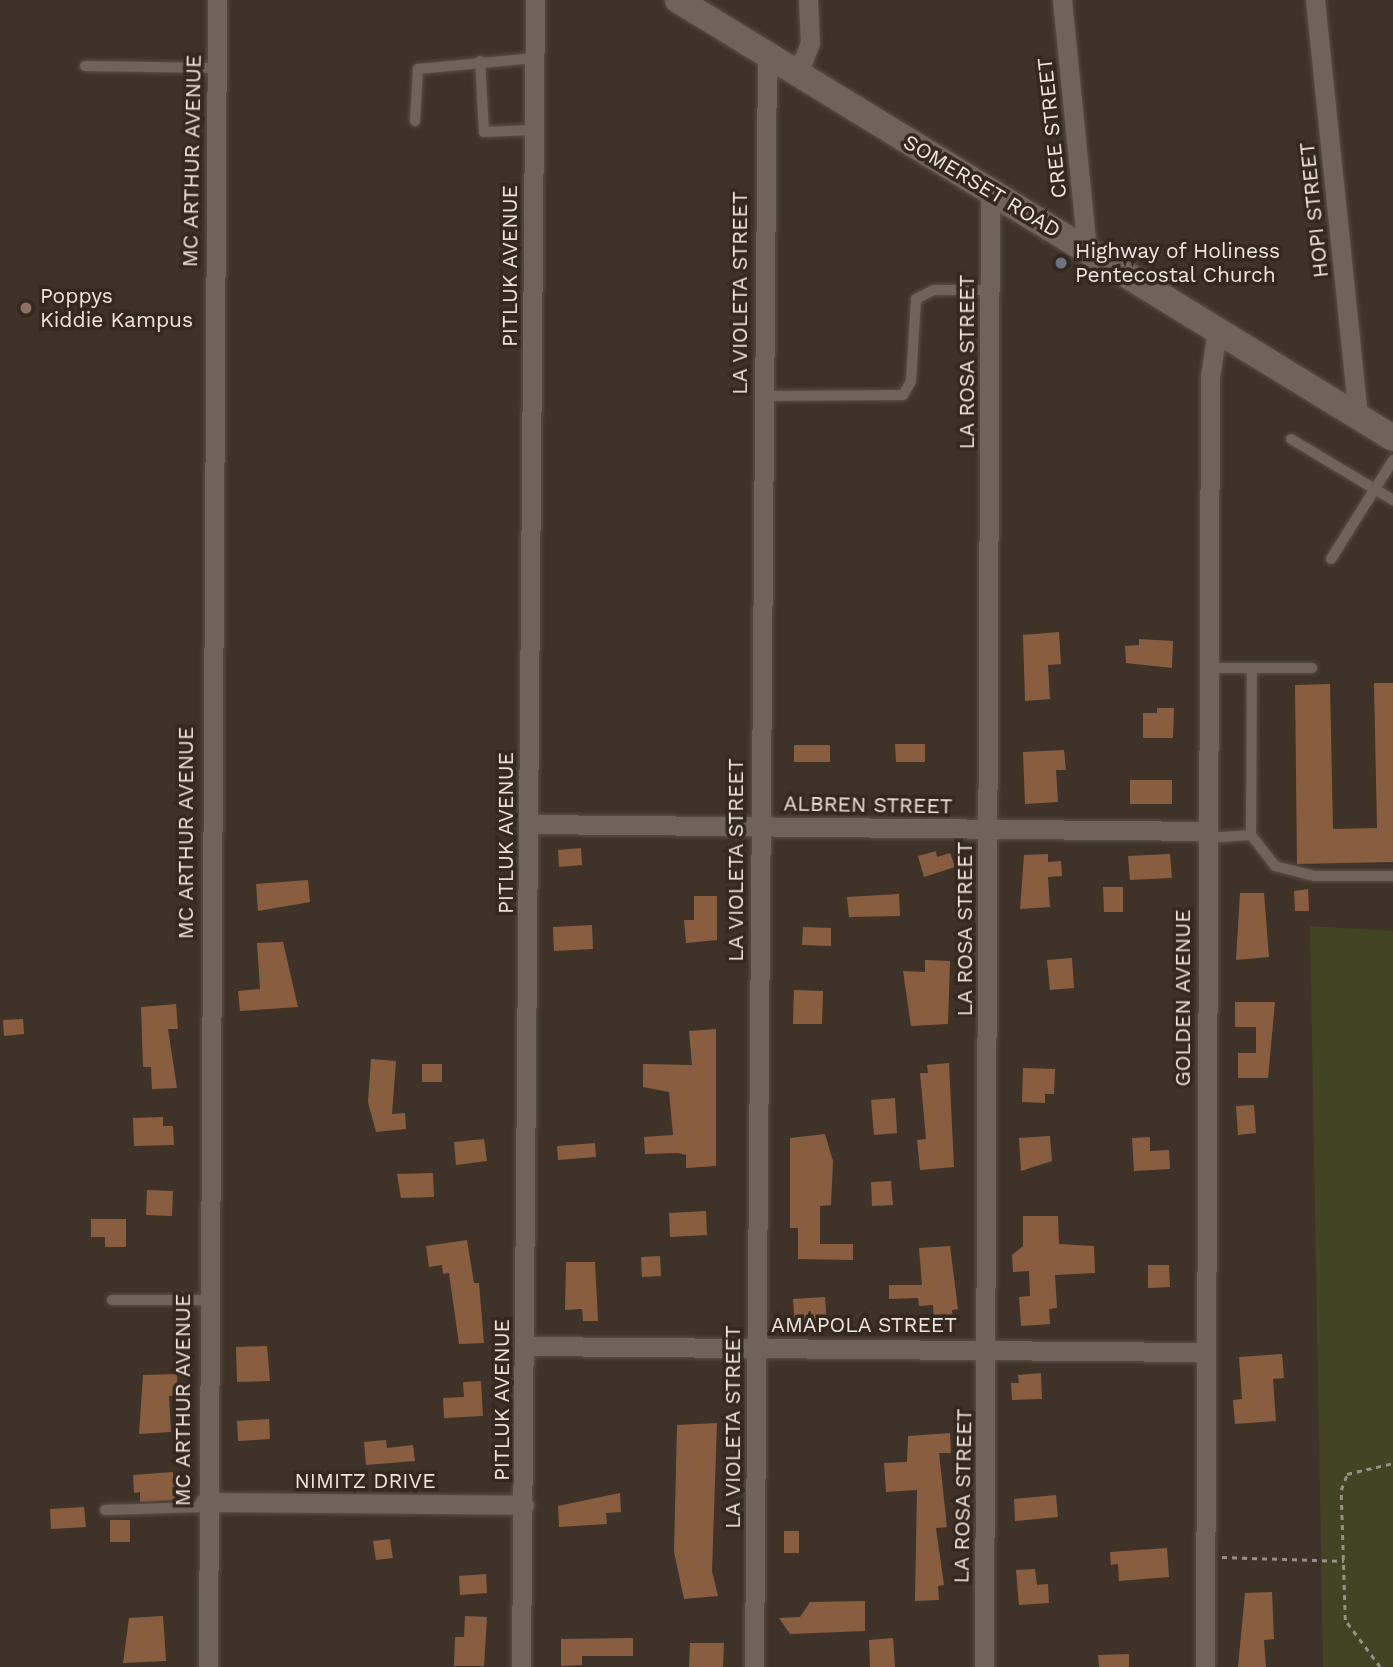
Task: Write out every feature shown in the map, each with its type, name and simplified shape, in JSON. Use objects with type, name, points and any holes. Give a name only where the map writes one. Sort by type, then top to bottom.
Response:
[{"type":"main road","name":"SOMERSET ROAD","points":[[678,0],[1393,438]]},
{"type":"street","name":"MC ARTHUR AVENUE","points":[[208,1667],[205,1504],[206,1300],[217,0]]},
{"type":"street","name":"PITLUK AVENUE","points":[[522,1667],[535,0]]},
{"type":"street","points":[[798,74],[810,43],[808,0]]},
{"type":"street","name":"CREE STREET","points":[[1062,0],[1087,250]]},
{"type":"street","name":"HOPI STREET","points":[[1315,0],[1358,416]]},
{"type":"street","name":"LA VIOLETA STREET","points":[[754,1667],[758,827],[766,54]]},
{"type":"street","name":"LA ROSA STREET","points":[[984,1667],[990,191]]},
{"type":"street","name":"GOLDEN AVENUE","points":[[1205,1667],[1204,1352],[1210,377],[1217,330]]},
{"type":"street","name":"ALBREN STREET","points":[[529,824],[1207,834]]},
{"type":"street","name":"AMAPOLA STREET","points":[[525,1346],[1204,1352]]},
{"type":"street","name":"NIMITZ DRIVE","points":[[205,1504],[524,1505]]},
{"type":"lane","points":[[415,121],[418,69],[480,61],[534,58]]},
{"type":"lane","points":[[480,61],[484,132],[534,130]]},
{"type":"lane","points":[[85,66],[216,68]]},
{"type":"lane","points":[[762,396],[903,395],[911,381],[916,299],[934,290],[990,290]]},
{"type":"lane","points":[[1291,439],[1393,500]]},
{"type":"lane","points":[[1331,559],[1393,460]]},
{"type":"lane","points":[[1208,668],[1312,668]]},
{"type":"lane","points":[[1252,668],[1251,835],[1275,866],[1314,876],[1393,876]]},
{"type":"lane","points":[[1207,834],[1251,835]]},
{"type":"lane","points":[[112,1300],[206,1300]]},
{"type":"lane","points":[[106,1510],[205,1504]]},
{"type":"path","points":[[1380,1667],[1346,1627],[1342,1482],[1347,1474],[1393,1463]]},
{"type":"path","points":[[1216,1557],[1344,1561]]},
{"type":"green space","points":[[1310,926],[1393,931],[1393,1667],[1323,1667]]},
{"type":"building","points":[[1059,632],[1061,664],[1048,665],[1050,699],[1025,701],[1023,635]]},
{"type":"building","points":[[1139,639],[1173,641],[1172,668],[1126,663],[1125,646],[1139,645]]},
{"type":"building","points":[[1374,683],[1393,683],[1393,862],[1297,864],[1295,685],[1330,684],[1333,829],[1377,828]]},
{"type":"building","points":[[1157,708],[1174,708],[1173,738],[1143,738],[1143,713],[1157,713]]},
{"type":"building","points":[[895,744],[925,744],[925,762],[896,762]]},
{"type":"building","points":[[794,745],[830,745],[830,762],[794,762]]},
{"type":"building","points":[[1064,750],[1066,770],[1056,770],[1058,802],[1025,804],[1023,752]]},
{"type":"building","points":[[1130,780],[1172,780],[1172,804],[1130,804]]},
{"type":"building","points":[[581,848],[582,865],[559,867],[558,850]]},
{"type":"building","points":[[936,851],[937,857],[950,853],[955,867],[924,877],[918,856]]},
{"type":"building","points":[[1048,854],[1048,862],[1061,861],[1062,876],[1048,877],[1050,907],[1020,909],[1024,855]]},
{"type":"building","points":[[1170,854],[1172,878],[1130,880],[1128,856]]},
{"type":"building","points":[[308,880],[310,902],[258,911],[256,884]]},
{"type":"building","points":[[1103,887],[1123,887],[1123,912],[1104,912]]},
{"type":"building","points":[[1308,889],[1309,911],[1295,911],[1294,891]]},
{"type":"building","points":[[1240,893],[1264,893],[1269,957],[1236,960]]},
{"type":"building","points":[[899,894],[900,916],[849,917],[847,897]]},
{"type":"building","points":[[694,896],[717,896],[717,940],[686,943],[684,920],[694,920]]},
{"type":"building","points":[[592,925],[593,949],[554,951],[553,927]]},
{"type":"building","points":[[803,927],[831,928],[831,946],[802,945]]},
{"type":"building","points":[[283,942],[298,1007],[240,1011],[238,991],[260,989],[257,943]]},
{"type":"building","points":[[1072,958],[1074,988],[1050,990],[1047,960]]},
{"type":"building","points":[[925,960],[950,961],[948,1024],[911,1026],[903,971],[925,972]]},
{"type":"building","points":[[794,990],[823,991],[822,1024],[793,1024]]},
{"type":"building","points":[[1235,1002],[1275,1002],[1268,1078],[1238,1078],[1238,1053],[1256,1053],[1256,1027],[1235,1027]]},
{"type":"building","points":[[176,1004],[178,1029],[168,1029],[177,1088],[152,1089],[151,1067],[143,1067],[141,1007]]},
{"type":"building","points":[[23,1019],[24,1034],[4,1036],[3,1020]]},
{"type":"building","points":[[716,1029],[716,1166],[686,1168],[686,1155],[645,1154],[644,1137],[673,1135],[669,1092],[643,1087],[643,1064],[692,1065],[689,1031]]},
{"type":"building","points":[[371,1059],[396,1061],[392,1114],[405,1113],[406,1129],[376,1132],[368,1102]]},
{"type":"building","points":[[949,1063],[954,1167],[920,1170],[917,1140],[926,1139],[920,1073],[928,1073],[927,1065]]},
{"type":"building","points":[[422,1064],[442,1064],[442,1082],[422,1082]]},
{"type":"building","points":[[1023,1068],[1055,1069],[1054,1094],[1045,1094],[1045,1103],[1022,1102]]},
{"type":"building","points":[[895,1098],[897,1133],[874,1135],[871,1100]]},
{"type":"building","points":[[1254,1105],[1256,1133],[1238,1135],[1236,1106]]},
{"type":"building","points":[[163,1117],[163,1126],[173,1126],[174,1145],[134,1146],[133,1118]]},
{"type":"building","points":[[825,1134],[833,1161],[831,1205],[820,1206],[820,1244],[853,1244],[853,1260],[798,1259],[798,1228],[790,1228],[790,1138]]},
{"type":"building","points":[[1050,1136],[1052,1161],[1021,1171],[1019,1138]]},
{"type":"building","points":[[1150,1137],[1150,1151],[1169,1150],[1170,1169],[1134,1171],[1132,1138]]},
{"type":"building","points":[[484,1139],[487,1161],[456,1165],[454,1142]]},
{"type":"building","points":[[595,1143],[596,1157],[558,1160],[557,1146]]},
{"type":"building","points":[[433,1173],[434,1197],[401,1198],[397,1174]]},
{"type":"building","points":[[891,1181],[893,1205],[872,1206],[871,1182]]},
{"type":"building","points":[[147,1190],[173,1191],[172,1216],[146,1215]]},
{"type":"building","points":[[706,1211],[707,1235],[670,1237],[669,1213]]},
{"type":"building","points":[[1023,1216],[1058,1216],[1059,1244],[1094,1246],[1095,1273],[1055,1275],[1057,1308],[1049,1309],[1050,1324],[1021,1326],[1019,1297],[1030,1296],[1029,1271],[1013,1272],[1012,1255],[1023,1246]]},
{"type":"building","points":[[91,1219],[126,1219],[126,1247],[105,1247],[105,1237],[91,1237]]},
{"type":"building","points":[[467,1240],[474,1283],[479,1283],[484,1343],[459,1344],[449,1273],[443,1274],[442,1265],[429,1267],[426,1246]]},
{"type":"building","points":[[950,1246],[958,1309],[952,1310],[953,1320],[934,1321],[933,1305],[919,1306],[918,1298],[889,1299],[889,1285],[922,1285],[919,1248]]},
{"type":"building","points":[[660,1256],[661,1276],[642,1277],[641,1257]]},
{"type":"building","points":[[566,1262],[595,1262],[598,1321],[583,1321],[582,1309],[565,1310]]},
{"type":"building","points":[[1148,1265],[1169,1265],[1170,1287],[1148,1288]]},
{"type":"building","points":[[825,1297],[827,1326],[795,1328],[793,1299]]},
{"type":"building","points":[[267,1346],[270,1381],[237,1382],[236,1347]]},
{"type":"building","points":[[1282,1354],[1284,1378],[1273,1379],[1276,1421],[1235,1424],[1233,1400],[1242,1399],[1239,1357]]},
{"type":"building","points":[[1041,1373],[1042,1399],[1012,1400],[1011,1383],[1019,1383],[1018,1375]]},
{"type":"building","points":[[177,1374],[178,1396],[169,1396],[171,1432],[139,1434],[143,1375]]},
{"type":"building","points":[[481,1381],[483,1416],[444,1418],[443,1398],[464,1397],[463,1382]]},
{"type":"building","points":[[269,1419],[270,1439],[238,1441],[237,1421]]},
{"type":"building","points":[[717,1423],[712,1571],[718,1596],[684,1599],[674,1552],[677,1425]]},
{"type":"building","points":[[950,1433],[951,1453],[939,1453],[947,1527],[936,1528],[944,1585],[938,1586],[939,1600],[915,1601],[917,1490],[886,1492],[884,1463],[907,1462],[908,1436]]},
{"type":"building","points":[[386,1440],[387,1448],[413,1445],[415,1461],[366,1465],[364,1442]]},
{"type":"building","points":[[173,1472],[175,1500],[140,1502],[140,1492],[134,1493],[133,1475]]},
{"type":"building","points":[[620,1493],[621,1512],[606,1513],[607,1524],[559,1527],[558,1506]]},
{"type":"building","points":[[1056,1495],[1058,1517],[1015,1521],[1014,1499]]},
{"type":"building","points":[[84,1507],[86,1527],[51,1529],[50,1509]]},
{"type":"building","points":[[110,1520],[130,1520],[130,1542],[110,1542]]},
{"type":"building","points":[[784,1531],[799,1531],[799,1553],[784,1553]]},
{"type":"building","points":[[390,1539],[393,1558],[376,1560],[373,1541]]},
{"type":"building","points":[[1167,1548],[1169,1577],[1119,1581],[1118,1564],[1111,1565],[1110,1552]]},
{"type":"building","points":[[1035,1569],[1037,1585],[1048,1584],[1049,1603],[1019,1605],[1016,1570]]},
{"type":"building","points":[[486,1574],[487,1593],[460,1595],[459,1576]]},
{"type":"building","points":[[1272,1592],[1274,1639],[1264,1640],[1266,1667],[1238,1667],[1245,1593]]},
{"type":"building","points":[[865,1601],[865,1631],[790,1634],[779,1618],[800,1617],[810,1602]]},
{"type":"building","points":[[163,1616],[166,1661],[123,1663],[129,1618]]},
{"type":"building","points":[[465,1616],[487,1617],[484,1666],[454,1666],[455,1637],[464,1637]]},
{"type":"building","points":[[633,1638],[633,1656],[582,1656],[582,1665],[561,1666],[561,1639]]},
{"type":"building","points":[[893,1638],[895,1667],[870,1667],[869,1640]]},
{"type":"building","points":[[690,1643],[724,1643],[723,1667],[689,1667]]},
{"type":"building","points":[[1129,1654],[1129,1667],[1099,1667],[1098,1655]]},
{"type":"place","name":"Highway of Holiness Pentecostal Church","points":[[1061,263]]},
{"type":"place","name":"Poppys Kiddie Kampus","points":[[26,308]]}]
